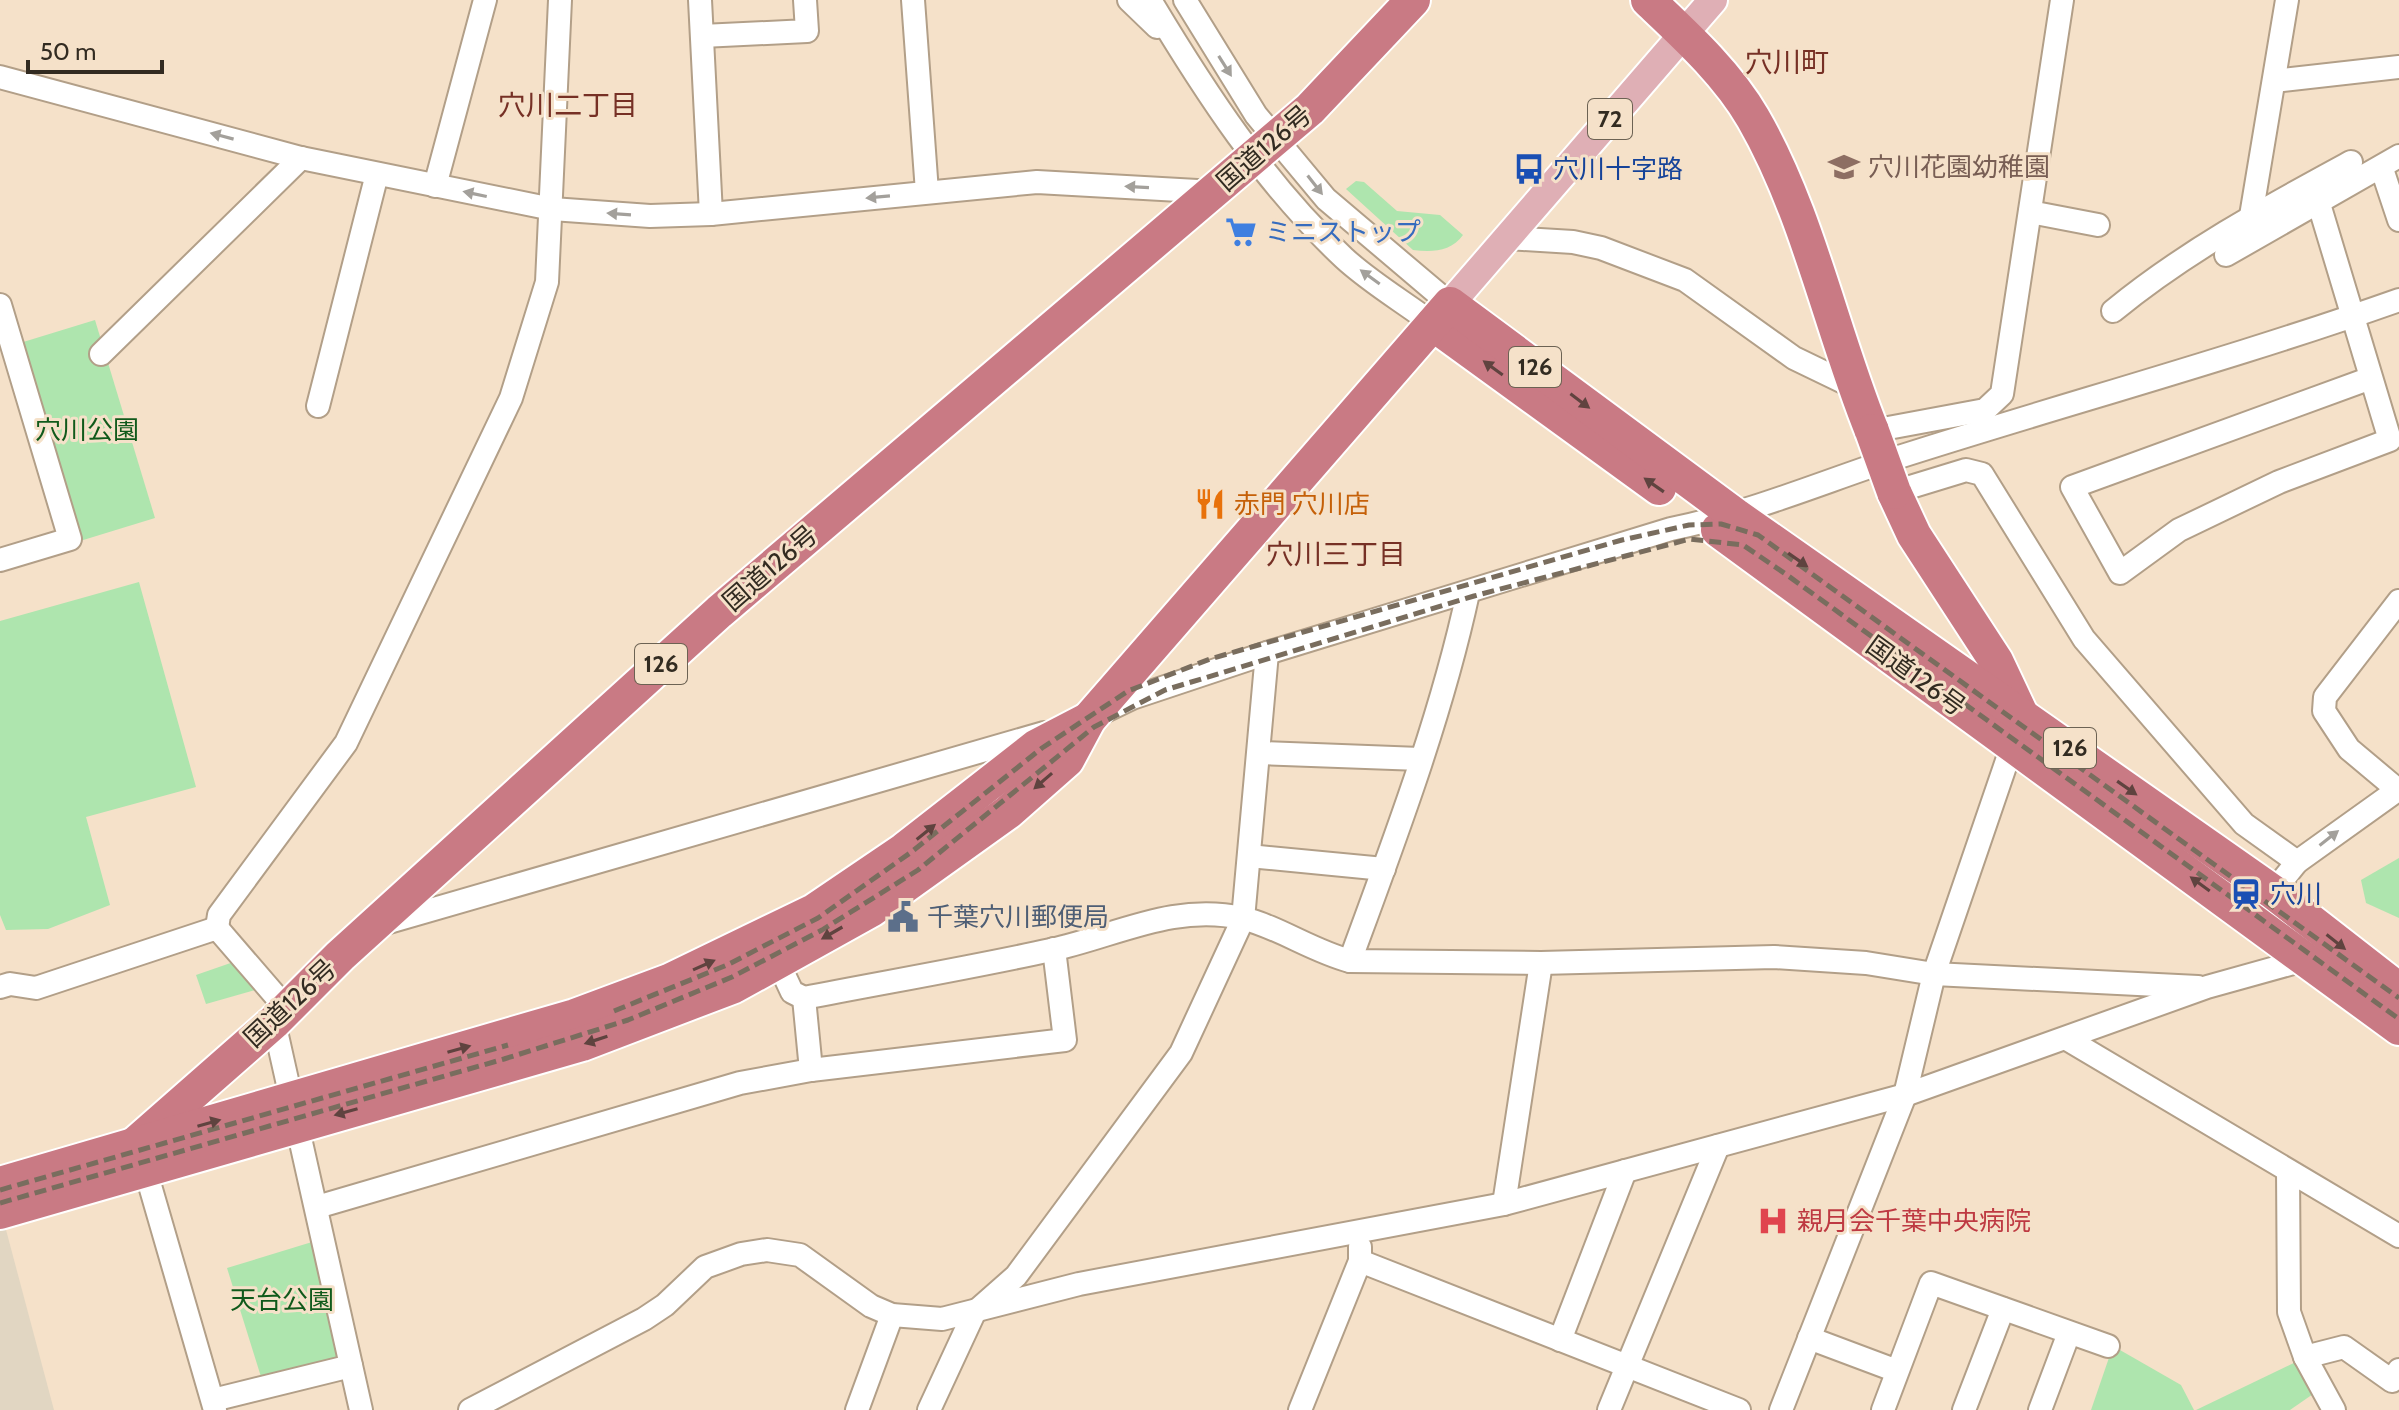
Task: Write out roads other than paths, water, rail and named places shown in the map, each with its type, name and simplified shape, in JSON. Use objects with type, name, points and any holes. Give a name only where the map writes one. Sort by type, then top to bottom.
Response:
[{"type":"highway","name":"国道126号","points":[[0,1212],[84,1188],[141,1156],[373,926],[719,612],[1215,192],[1344,77],[1413,0]]},
{"type":"highway","name":"国道126号","points":[[1648,0],[1723,76],[1752,116],[1776,164],[1894,492],[1914,535],[1996,661],[2020,712]]},
{"type":"highway","name":"国道126号","points":[[0,1184],[141,1156],[295,1113],[629,1029],[734,986],[871,910],[1008,812],[1067,760],[1089,719],[1442,314],[1721,518],[2012,746],[2399,1028]]},
{"type":"highway","name":"国道126号","points":[[1721,518],[2020,712],[2273,892],[2399,990]]},
{"type":"highway","name":"国道126号","points":[[295,1113],[575,1016],[723,957],[814,911],[857,884],[1037,746],[1089,719]]},
{"type":"main road","name":"72","points":[[1442,314],[1713,0]]},
{"type":"street","points":[[435,186],[485,0]]},
{"type":"street","points":[[361,1410],[322,1248],[317,1207],[295,1113],[280,1015],[217,928],[219,915],[346,743],[511,398],[547,282],[560,0]]},
{"type":"street","points":[[700,0],[711,214]]},
{"type":"street","points":[[702,36],[807,31],[805,0]]},
{"type":"street","points":[[913,0],[927,192]]},
{"type":"street","points":[[1129,0],[1178,48],[1264,148],[1347,260],[1442,314]]},
{"type":"street","points":[[1150,0],[1178,48]]},
{"type":"street","points":[[1185,0],[1256,115],[1264,148],[1326,199],[1442,314]]},
{"type":"street","points":[[1872,431],[1985,410],[2002,394],[2062,0]]},
{"type":"street","points":[[2251,216],[2287,0]]},
{"type":"street","points":[[2274,81],[2399,67]]},
{"type":"street","points":[[0,77],[301,158],[552,209],[650,216],[711,214],[1037,182],[1215,192]]},
{"type":"street","points":[[101,354],[301,158]]},
{"type":"street","points":[[2113,311],[2180,260],[2251,216],[2351,162]]},
{"type":"street","points":[[2226,255],[2390,163],[2399,220]]},
{"type":"street","points":[[318,406],[377,174]]},
{"type":"street","points":[[2319,204],[2390,440],[2279,482],[2179,530],[2120,573],[2072,487],[2371,378]]},
{"type":"street","points":[[2030,212],[2098,225]]},
{"type":"street","points":[[1507,238],[1587,245],[1685,280],[1794,358],[1854,387]]},
{"type":"street","points":[[373,926],[1089,719],[1132,698],[1267,653],[1671,529],[1721,518],[1900,457],[2399,300]]},
{"type":"street","points":[[0,305],[70,539],[0,560]]},
{"type":"street","points":[[1894,492],[1966,470],[1982,474],[2084,639],[2244,824],[2297,862]]},
{"type":"street","points":[[1350,961],[1384,869],[1458,641],[1468,593]]},
{"type":"street","points":[[2273,892],[2297,862],[2398,789],[2349,749],[2324,711],[2325,697],[2399,601]]},
{"type":"street","points":[[933,1409],[974,1313],[1016,1276],[1181,1053],[1243,919],[1267,653]]},
{"type":"street","points":[[1781,1410],[1905,1095],[1934,974],[2012,746]]},
{"type":"street","points":[[1260,753],[1420,759]]},
{"type":"street","points":[[1249,856],[1384,869]]},
{"type":"street","points":[[778,962],[792,992],[804,998],[1054,949],[1161,917],[1183,914],[1243,919],[1326,955],[1350,961],[1541,963],[1774,957],[1866,963],[1934,974],[2207,987]]},
{"type":"street","points":[[0,987],[10,984],[36,988],[217,928]]},
{"type":"street","points":[[317,1207],[740,1083],[811,1070],[1065,1040],[1054,949]]},
{"type":"street","points":[[470,1410],[644,1319],[665,1305],[705,1267],[741,1254],[785,1250],[800,1255],[871,1306],[892,1315],[942,1319],[974,1313],[1079,1284],[1504,1204],[1905,1095],[2207,987],[2304,960]]},
{"type":"street","points":[[1504,1204],[1541,963]]},
{"type":"street","points":[[804,998],[811,1070]]},
{"type":"street","points":[[2067,1039],[2399,1236]]},
{"type":"street","points":[[1609,1410],[1718,1146]]},
{"type":"street","points":[[141,1156],[214,1405],[351,1366]]},
{"type":"street","points":[[1560,1340],[1625,1171]]},
{"type":"street","points":[[2288,1171],[2289,1312],[2305,1357],[2334,1410]]},
{"type":"street","points":[[1300,1410],[1360,1261],[1361,1233]]},
{"type":"street","points":[[1360,1261],[1739,1410]]},
{"type":"street","points":[[1883,1410],[1931,1283],[2108,1346]]},
{"type":"street","points":[[1964,1410],[2003,1309]]},
{"type":"street","points":[[857,1410],[892,1315]]},
{"type":"street","points":[[2040,1410],[2069,1333]]},
{"type":"street","points":[[1809,1338],[1897,1371]]},
{"type":"street","points":[[2305,1357],[2344,1347],[2392,1381],[2399,1370]]},
{"type":"railway","points":[[614,1011],[727,965],[818,918],[910,853],[1042,748],[1128,691],[1210,659],[1622,540],[1689,525],[1721,524],[1758,535],[2399,998]]},
{"type":"railway","points":[[0,1203],[504,1059],[628,1020],[732,977],[822,930],[918,870],[1094,727],[1165,690],[1474,596],[1690,539],[1743,545],[2399,1019]]},
{"type":"railway","points":[[0,1190],[508,1045]]},
{"type":"place","name":"穴川花園幼稚園","points":[[1844,167]]},
{"type":"place","name":"穴川十字路","points":[[1529,169]]},
{"type":"place","name":"ミニストップ","points":[[1241,232]]},
{"type":"place","name":"赤門 穴川店","points":[[1210,504]]},
{"type":"place","name":"穴川","points":[[2246,894]]},
{"type":"place","name":"千葉穴川郵便局","points":[[903,917]]},
{"type":"place","name":"親月会千葉中央病院","points":[[1773,1221]]},
{"type":"district","name":"穴川町","points":[[1787,62]]},
{"type":"district","name":"穴川二丁目","points":[[568,105]]},
{"type":"district","name":"穴川三丁目","points":[[1336,554]]},
{"type":"park label","name":"穴川公園","points":[[87,430]]},
{"type":"park label","name":"天台公園","points":[[282,1300]]}]
